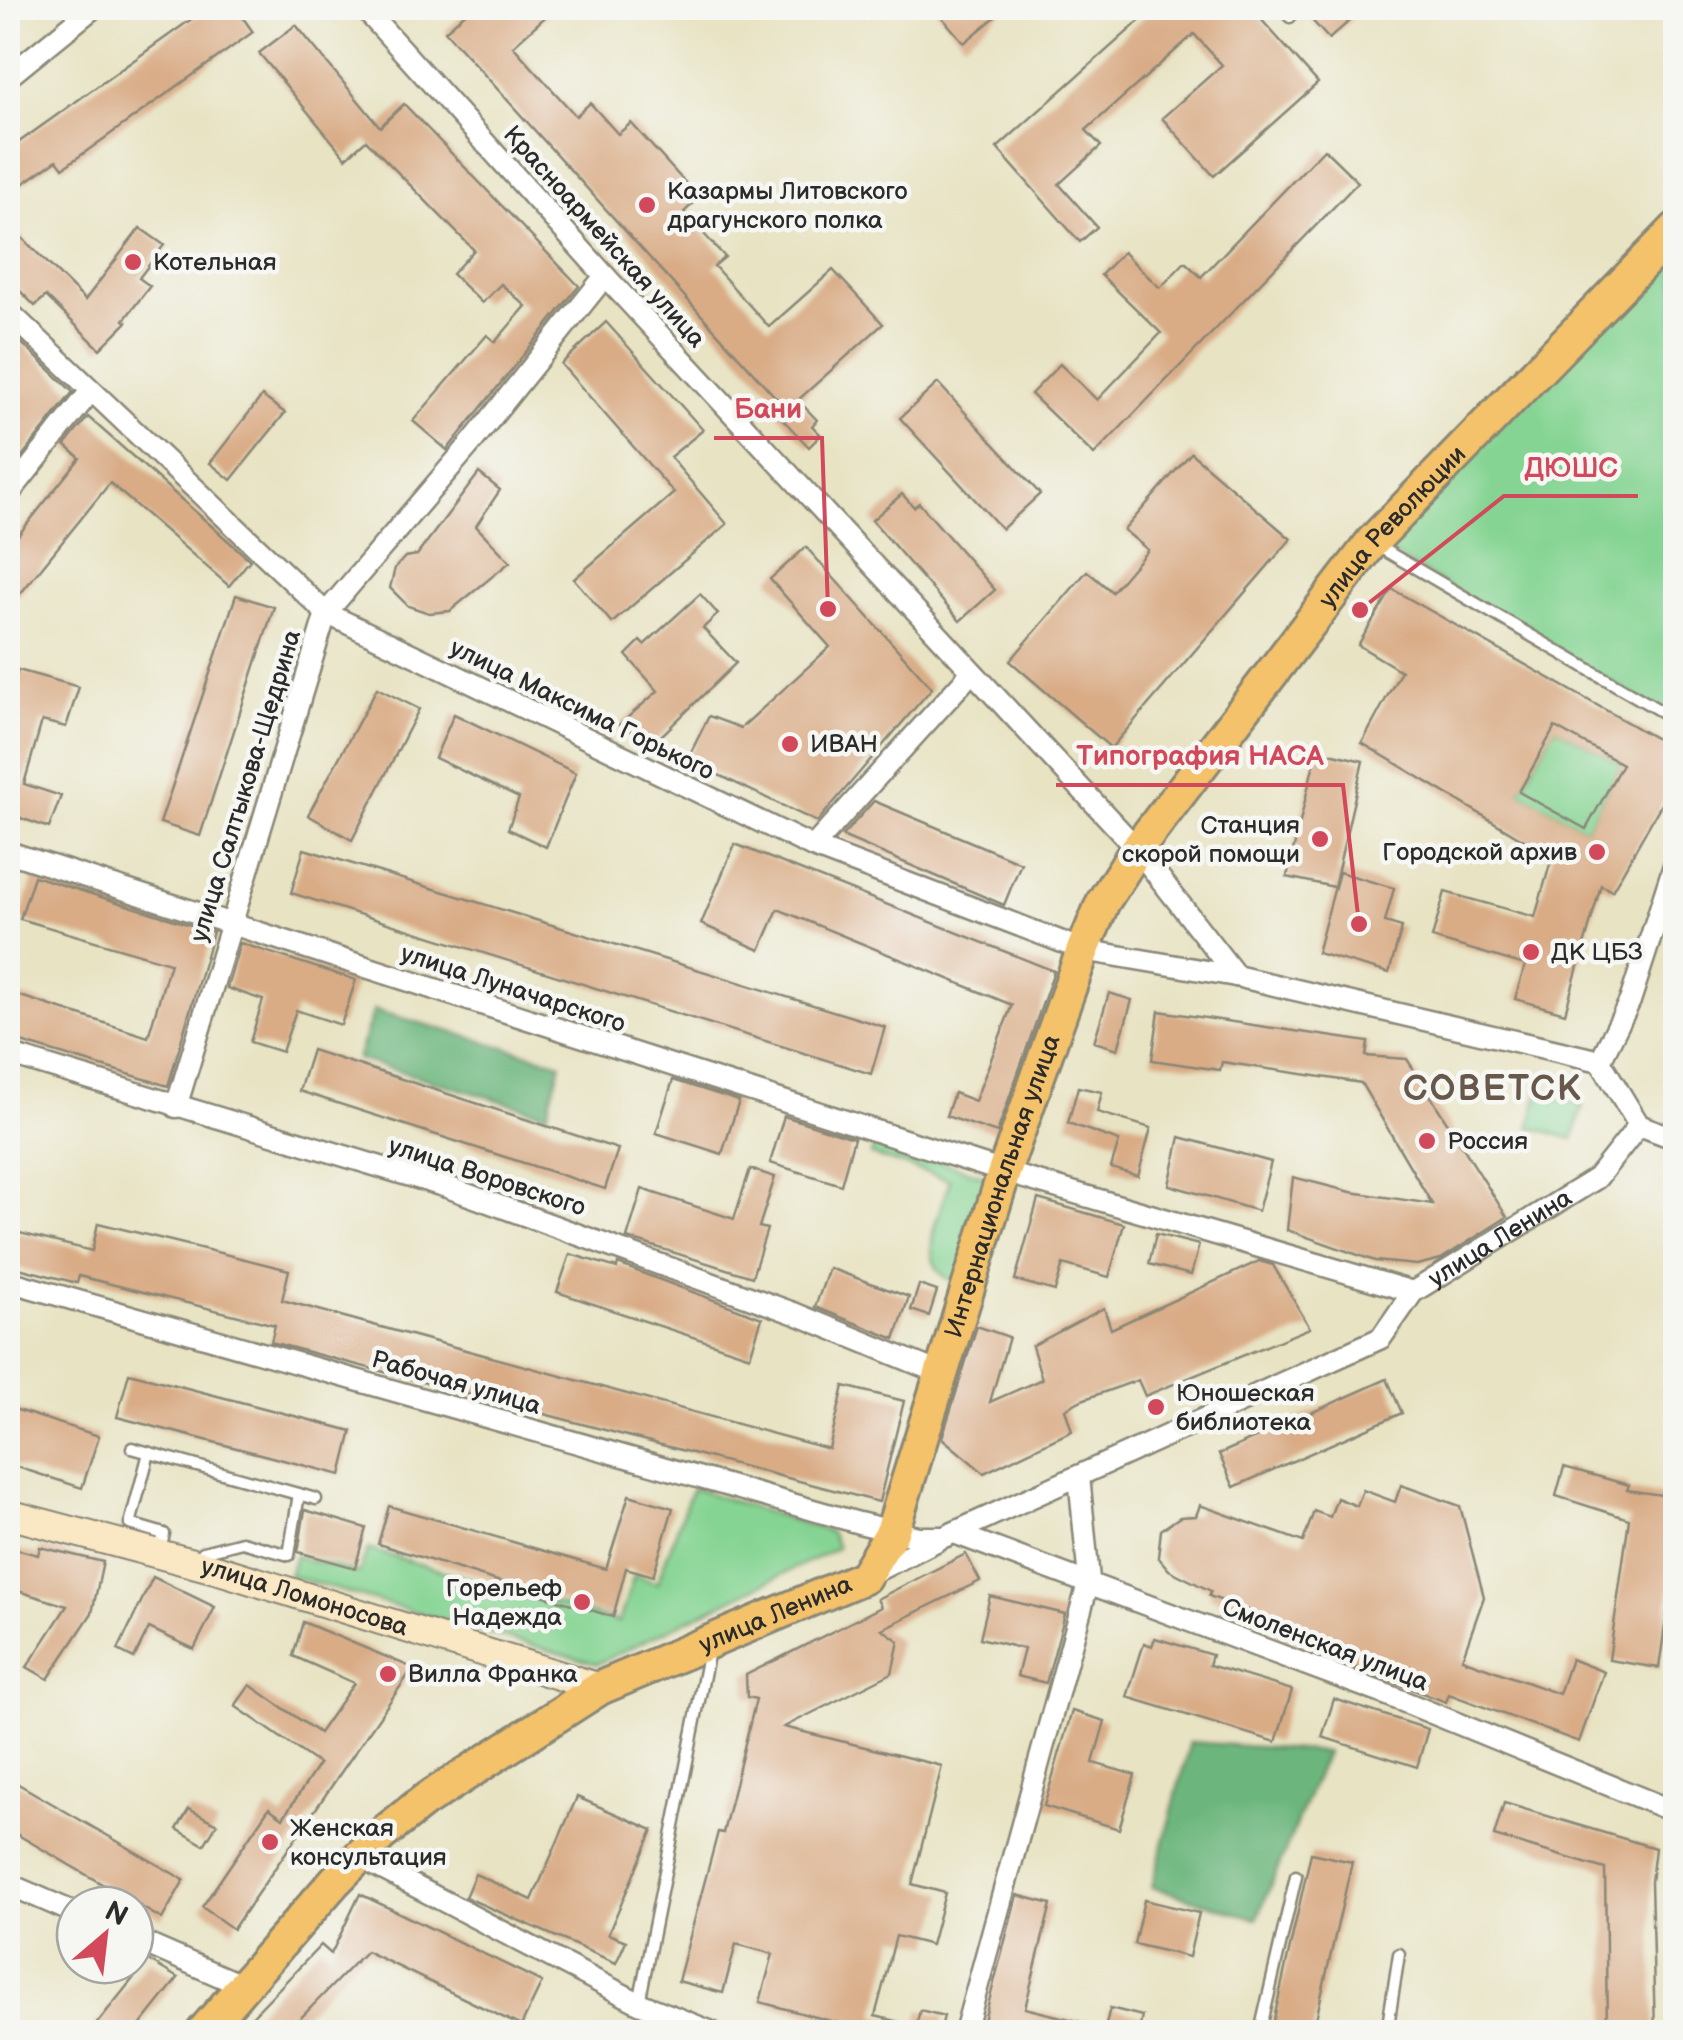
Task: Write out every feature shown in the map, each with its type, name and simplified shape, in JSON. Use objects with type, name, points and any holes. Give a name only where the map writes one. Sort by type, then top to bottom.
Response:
[{"type":"main road","name":"улица Революции","points":[[1137,849],[1372,542],[1676,229]]},
{"type":"main road","name":"Интернациональная улица","points":[[892,1532],[1004,1172],[1103,902],[1137,849]]},
{"type":"main road","name":"улица Ленина","points":[[203,2032],[359,1857],[424,1801],[600,1688],[864,1578],[892,1532]]},
{"type":"street","points":[[8,77],[93,8]]},
{"type":"street","name":"Красноармейская улица","points":[[364,8],[605,276],[1137,849],[1236,976]]},
{"type":"street","name":"улица Салтыкова-Щедрина","points":[[176,1107],[228,925],[326,613],[605,276]]},
{"type":"street","name":"улица Максима Горького","points":[[8,311],[326,613],[812,847],[1084,950],[1236,976],[1600,1061]]},
{"type":"street","points":[[8,495],[90,392]]},
{"type":"street","points":[[812,847],[972,672]]},
{"type":"street","name":"улица Луначарского","points":[[8,852],[1004,1172],[1413,1292]]},
{"type":"street","points":[[1676,859],[1630,1002],[1600,1061],[1639,1126],[1676,1138]]},
{"type":"street","name":"улица Воровского","points":[[8,1054],[466,1194],[796,1314],[942,1374]]},
{"type":"street","name":"улица Ленина","points":[[864,1578],[949,1535],[1381,1338],[1413,1292],[1597,1178],[1639,1126]]},
{"type":"street","name":"Рабочая улица","points":[[8,1281],[892,1532]]},
{"type":"street","points":[[965,2032],[1089,1580],[1079,1476]]},
{"type":"street","name":"улица Ломоносова","points":[[8,1514],[200,1565],[600,1688]]},
{"type":"street","points":[[892,1532],[949,1535]]},
{"type":"street","name":"Смоленская улица","points":[[949,1535],[1089,1580],[1676,1812]]},
{"type":"street","points":[[359,1857],[639,2002],[712,2032]]},
{"type":"street","points":[[8,1884],[55,1904]]},
{"type":"street","points":[[155,1949],[242,1986]]},
{"type":"lane","points":[[1372,542],[1676,720]]},
{"type":"lane","points":[[132,1448],[316,1499]]},
{"type":"lane","points":[[149,1453],[130,1524],[164,1534],[159,1554]]},
{"type":"lane","points":[[200,1565],[203,1552],[242,1542],[290,1554],[298,1494]]},
{"type":"lane","points":[[639,2002],[710,1645]]},
{"type":"lane","points":[[1260,2032],[1296,1876]]},
{"type":"lane","points":[[1386,2032],[1399,1954]]},
{"type":"green space","points":[[1675,229],[1675,720],[1372,542]]},
{"type":"green space","points":[[1555,727],[1622,764],[1586,829],[1519,792]]},
{"type":"green space","points":[[374,1010],[561,1063],[547,1114],[357,1059]]},
{"type":"green space","points":[[1539,1093],[1583,1105],[1573,1139],[1530,1127]]},
{"type":"green space","points":[[875,1142],[993,1178],[960,1285],[945,1277],[932,1254],[935,1225],[950,1180],[871,1155]]},
{"type":"green space","points":[[692,1488],[830,1532],[837,1548],[597,1664],[289,1576],[295,1556],[359,1573],[368,1549],[619,1622],[634,1575],[657,1583]]},
{"type":"green space","points":[[1190,1742],[1326,1752],[1257,1919],[1152,1887]]},
{"type":"building","points":[[207,8],[236,8],[253,32],[63,168],[57,160],[8,194],[8,150]]},
{"type":"building","name":"Казармы Литовского драгунского полка","points":[[471,8],[555,8],[513,46],[576,116],[590,103],[618,134],[631,123],[699,198],[684,212],[725,257],[714,266],[769,327],[833,270],[883,324],[798,400],[817,420],[812,426],[821,435],[809,447],[771,407],[778,400],[445,31]]},
{"type":"building","points":[[934,8],[1006,8],[964,43]]},
{"type":"building","points":[[1154,8],[1251,8],[1318,83],[1214,176],[1162,118],[1222,65],[1194,34],[1086,130],[1101,146],[1059,184],[1097,227],[1080,242],[997,148]]},
{"type":"building","points":[[1301,8],[1364,8],[1329,39]]},
{"type":"building","points":[[296,25],[380,127],[404,104],[579,286],[447,450],[413,421],[487,335],[495,342],[526,306],[501,284],[482,303],[452,274],[474,250],[366,140],[346,158],[259,53]]},
{"type":"building","points":[[1324,149],[1358,182],[1094,455],[1031,394],[1060,364],[1097,400],[1161,333],[1101,275],[1123,252],[1160,288],[1185,262],[1201,277]]},
{"type":"building","points":[[8,224],[85,300],[140,228],[164,245],[139,278],[150,286],[124,320],[127,322],[100,349],[46,296],[35,306],[8,279]]},
{"type":"building","points":[[606,322],[703,430],[670,457],[727,524],[612,623],[574,579],[674,493],[561,364]]},
{"type":"building","points":[[8,330],[73,392],[8,474]]},
{"type":"building","points":[[938,383],[1040,494],[1002,529],[900,418]]},
{"type":"building","points":[[262,396],[285,413],[231,480],[210,463]]},
{"type":"building","points":[[88,417],[250,560],[229,586],[110,483],[8,609],[8,548],[80,458],[65,445]]},
{"type":"building","points":[[1191,453],[1291,539],[1111,748],[1010,661],[1087,571],[1112,592],[1148,550],[1124,530]]},
{"type":"building","points":[[479,473],[500,490],[476,526],[510,562],[450,611],[429,613],[408,606],[390,588],[395,568],[405,557],[417,555]]},
{"type":"building","points":[[902,494],[914,507],[919,503],[995,590],[960,621],[872,520]]},
{"type":"building","name":"ИВАН","points":[[806,547],[932,688],[817,822],[687,760],[709,716],[741,728],[830,647],[770,579]]},
{"type":"building","points":[[1392,589],[1676,750],[1676,778],[1612,891],[1601,885],[1565,1013],[1515,999],[1525,965],[1432,938],[1445,892],[1535,917],[1552,857],[1362,743],[1401,671],[1358,645]],"holes":[[[1555,727],[1622,764],[1586,829],[1519,792]]]},
{"type":"building","points":[[700,594],[718,614],[703,628],[736,663],[654,743],[619,725],[658,691],[626,655],[640,641],[644,645]]},
{"type":"building","points":[[236,595],[274,607],[200,836],[160,823]]},
{"type":"building","points":[[18,670],[79,687],[66,727],[42,721],[24,784],[61,796],[49,828],[15,816],[13,825],[8,824],[8,706]]},
{"type":"building","points":[[377,688],[419,709],[352,840],[308,815]]},
{"type":"building","points":[[454,714],[576,773],[546,847],[508,829],[519,798],[435,758]]},
{"type":"building","name":"Станция скорой помощи","points":[[1317,750],[1363,761],[1334,887],[1287,877]]},
{"type":"building","points":[[874,801],[1021,863],[1004,905],[842,836]]},
{"type":"building","points":[[735,844],[1054,971],[997,1133],[946,1116],[954,1093],[975,1101],[1012,1005],[778,909],[760,950],[701,924]]},
{"type":"building","points":[[304,849],[885,1027],[871,1074],[291,893]]},
{"type":"building","points":[[1339,872],[1394,888],[1385,922],[1402,927],[1389,973],[1317,953]]},
{"type":"building","points":[[34,876],[213,932],[168,1086],[8,1038],[8,992],[148,1037],[170,963],[20,919]]},
{"type":"building","points":[[240,943],[356,980],[341,1025],[296,1010],[282,1052],[250,1042],[263,1000],[227,988]]},
{"type":"building","points":[[1109,993],[1132,1000],[1118,1049],[1094,1042]]},
{"type":"building","points":[[1159,1011],[1368,1042],[1366,1056],[1407,1059],[1507,1217],[1441,1259],[1417,1265],[1375,1261],[1287,1230],[1293,1177],[1351,1192],[1432,1204],[1361,1083],[1222,1062],[1220,1070],[1152,1060]]},
{"type":"building","points":[[312,1050],[618,1149],[605,1189],[299,1091]]},
{"type":"building","points":[[673,1080],[739,1101],[722,1154],[656,1133]]},
{"type":"building","points":[[1078,1087],[1102,1092],[1097,1112],[1151,1128],[1138,1176],[1111,1168],[1119,1141],[1068,1123]]},
{"type":"building","points":[[784,1116],[854,1138],[841,1185],[770,1163]]},
{"type":"building","points":[[1180,1137],[1271,1162],[1258,1211],[1169,1185]]},
{"type":"building","points":[[750,1169],[775,1177],[759,1227],[767,1229],[752,1277],[627,1238],[642,1189],[734,1219]]},
{"type":"building","points":[[1038,1199],[1124,1224],[1109,1277],[1063,1264],[1055,1291],[1015,1280]]},
{"type":"building","points":[[98,1223],[289,1270],[282,1300],[829,1449],[844,1386],[904,1401],[879,1502],[271,1342],[275,1325],[79,1276],[77,1283],[11,1266],[8,1230],[92,1251]]},
{"type":"building","points":[[1156,1234],[1199,1245],[1191,1275],[1149,1264]]},
{"type":"building","points":[[570,1254],[617,1268],[618,1264],[762,1318],[750,1356],[557,1292]]},
{"type":"building","points":[[1259,1261],[1273,1265],[1310,1328],[1145,1396],[1138,1380],[1082,1400],[1065,1409],[1072,1431],[984,1473],[942,1438],[977,1326],[1009,1337],[990,1402],[1042,1379],[1032,1346],[1104,1308],[1111,1329]]},
{"type":"building","points":[[829,1268],[909,1297],[895,1339],[815,1307]]},
{"type":"building","points":[[919,1285],[937,1291],[929,1316],[911,1310]]},
{"type":"building","points":[[129,1373],[352,1431],[341,1475],[117,1417]]},
{"type":"building","points":[[1387,1379],[1402,1413],[1234,1487],[1219,1454]]},
{"type":"building","points":[[8,1407],[99,1436],[82,1488],[8,1464]]},
{"type":"building","points":[[1564,1467],[1629,1485],[1627,1490],[1676,1497],[1676,1549],[1659,1668],[1609,1660],[1629,1519],[1556,1496]]},
{"type":"building","points":[[1401,1485],[1460,1506],[1484,1597],[1462,1659],[1559,1694],[1571,1659],[1604,1672],[1579,1742],[1449,1694],[1446,1702],[1315,1653],[1316,1648],[1275,1633],[1279,1622],[1209,1596],[1211,1591],[1169,1570],[1158,1557],[1161,1530],[1180,1517],[1196,1516],[1200,1505],[1303,1542],[1314,1511],[1330,1517],[1337,1498],[1357,1506],[1363,1490],[1395,1502]]},
{"type":"building","points":[[629,1495],[673,1508],[653,1576],[626,1568],[613,1617],[378,1544],[389,1506],[606,1569]]},
{"type":"building","points":[[305,1510],[366,1528],[355,1568],[298,1552]]},
{"type":"building","points":[[8,1547],[38,1555],[40,1547],[103,1562],[92,1613],[48,1679],[27,1667],[67,1606],[8,1588]]},
{"type":"building","points":[[966,1554],[980,1581],[882,1629],[899,1641],[892,1673],[784,1727],[942,1766],[912,1884],[945,1893],[931,1945],[896,1936],[875,2016],[916,2026],[920,2010],[944,2016],[940,2032],[872,2032],[760,2002],[773,1954],[736,1944],[723,1993],[678,1981],[718,1832],[723,1833],[756,1699],[747,1697],[746,1675],[881,1607],[877,1599]]},
{"type":"building","points":[[153,1577],[215,1607],[194,1649],[149,1628],[134,1658],[118,1650]]},
{"type":"building","points":[[990,1596],[1065,1614],[1046,1683],[1017,1676],[1024,1649],[980,1638]]},
{"type":"building","points":[[303,1622],[413,1668],[233,1929],[202,1907],[269,1808],[283,1818],[319,1764],[235,1706],[250,1685],[319,1733],[354,1683],[293,1656]]},
{"type":"building","points":[[1155,1638],[1212,1655],[1209,1665],[1292,1690],[1276,1742],[1127,1697],[1144,1643],[1152,1646]]},
{"type":"building","points":[[1334,1699],[1428,1729],[1417,1767],[1322,1737]]},
{"type":"building","points":[[1072,1711],[1105,1721],[1093,1763],[1135,1775],[1119,1829],[1044,1806]]},
{"type":"building","points":[[8,1778],[184,1880],[162,1919],[155,1915],[155,1885],[104,1885],[8,1829]]},
{"type":"building","points":[[577,1797],[653,1830],[608,1934],[626,1941],[616,1963],[465,1897],[475,1874],[532,1900]]},
{"type":"building","points":[[1504,1803],[1655,1848],[1651,1882],[1655,2032],[1607,2032],[1605,1869],[1494,1836]]},
{"type":"building","points":[[189,1809],[217,1824],[204,1845],[177,1829]]},
{"type":"building","points":[[1311,1853],[1352,1862],[1313,2032],[1271,2032]]},
{"type":"building","points":[[360,1894],[542,1982],[521,2026],[366,1951],[287,2032],[237,2032],[321,1945],[331,1954]]},
{"type":"building","points":[[1017,1895],[1051,1904],[1025,2008],[1098,2026],[1098,2032],[981,2032]]},
{"type":"building","points":[[1144,1900],[1199,1913],[1189,1957],[1134,1944]]},
{"type":"building","points":[[155,1964],[178,1978],[135,2032],[90,2032],[128,1985],[155,1985]]},
{"type":"building","points":[[1110,2008],[1142,2016],[1139,2032],[1104,2032]]},
{"type":"place","name":"Казармы Литовского драгунского полка","points":[[647,205]]},
{"type":"place","name":"Котельная","points":[[133,262]]},
{"type":"place","name":"Бани","points":[[828,609]]},
{"type":"place","name":"ДЮШС","points":[[1360,610]]},
{"type":"place","name":"ИВАН","points":[[790,744]]},
{"type":"place","name":"Станция скорой помощи","points":[[1320,839]]},
{"type":"place","name":"Городской архив","points":[[1597,852]]},
{"type":"place","name":"Типография НАСА","points":[[1359,924]]},
{"type":"place","name":"ДК ЦБЗ","points":[[1531,952]]},
{"type":"place","name":"Россия","points":[[1427,1141]]},
{"type":"place","name":"Юношеская библиотека","points":[[1156,1407]]},
{"type":"place","name":"Горельеф Надежда","points":[[582,1602]]},
{"type":"place","name":"Вилла Франка","points":[[388,1674]]},
{"type":"place","name":"Женская консультация","points":[[270,1842]]},
{"type":"district","name":"СОВЕТСК","points":[[1493,1089]]}]
